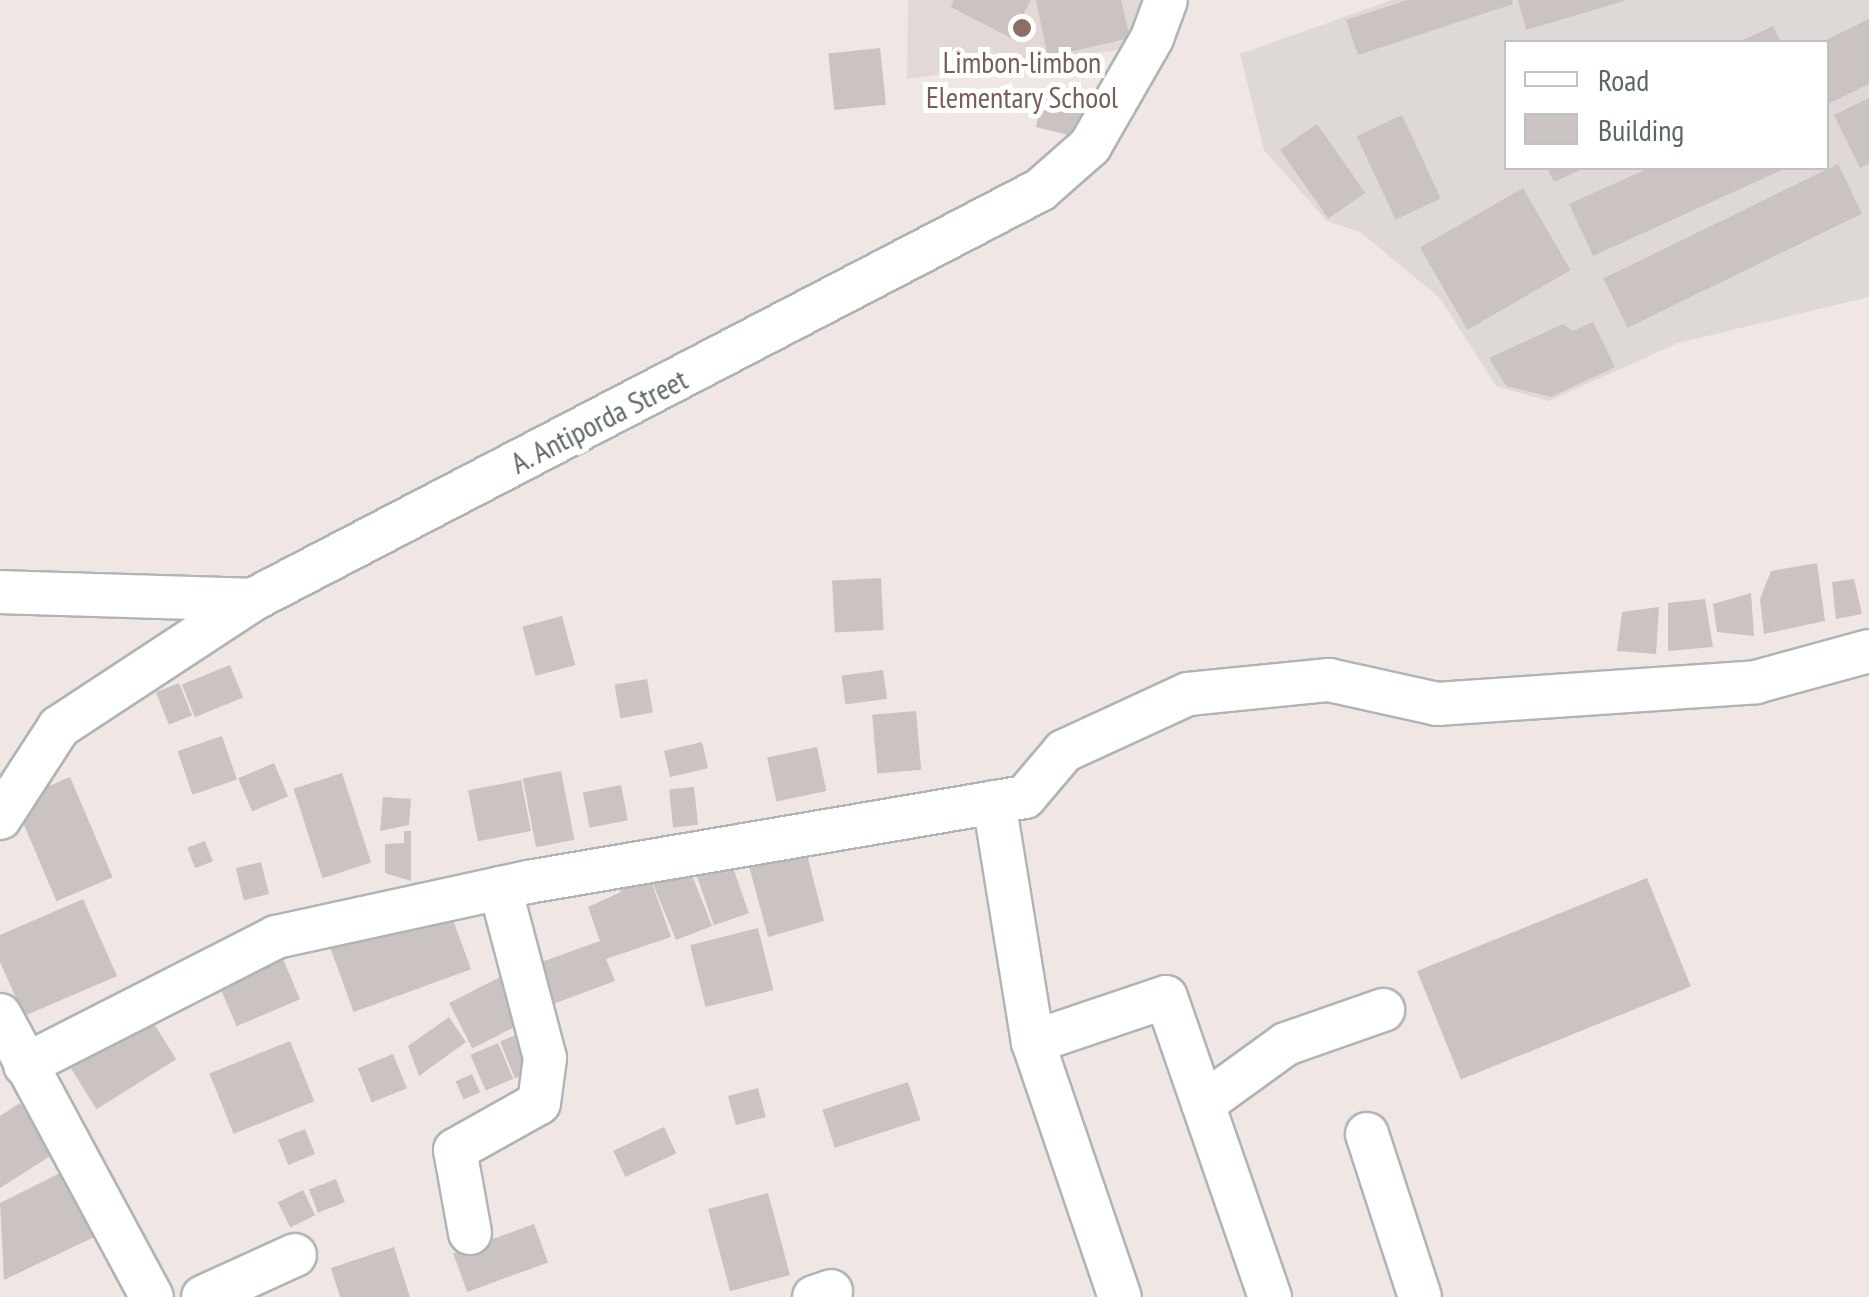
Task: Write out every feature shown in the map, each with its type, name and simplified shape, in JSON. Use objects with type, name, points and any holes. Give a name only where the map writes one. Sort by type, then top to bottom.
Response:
[{"type":"street","name":"A. Antiporda Street","points":[[0,818],[59,726],[252,600],[1040,190],[1090,146],[1152,38],[1166,0]]},
{"type":"street","points":[[0,592],[252,600]]},
{"type":"street","points":[[25,1065],[276,937],[500,888],[1024,796],[1064,751],[1188,694],[1330,680],[1436,704],[1756,682],[1869,651]]},
{"type":"street","points":[[994,802],[1033,1042],[1120,1297]]},
{"type":"street","points":[[470,1233],[454,1150],[539,1103],[545,1058],[500,888]]},
{"type":"street","points":[[1033,1042],[1166,997],[1270,1297]]},
{"type":"street","points":[[1203,1104],[1286,1044],[1383,1010]]},
{"type":"street","points":[[0,1015],[152,1297]]},
{"type":"street","points":[[1367,1134],[1420,1297]]},
{"type":"street","points":[[203,1297],[295,1255]]},
{"type":"shaded area","name":"Limbon-limbon Elementary School","points":[[908,0],[1150,0],[1133,48],[907,79]]},
{"type":"shaded area","points":[[1392,0],[1869,0],[1869,297],[1678,343],[1549,401],[1496,386],[1440,298],[1360,232],[1327,221],[1264,150],[1240,54]]},
{"type":"building","points":[[954,0],[1031,0],[1011,38],[951,7]]},
{"type":"building","points":[[1036,0],[1121,0],[1130,38],[1048,57]]},
{"type":"building","points":[[1407,0],[1512,0],[1513,4],[1358,55],[1346,20]]},
{"type":"building","points":[[1518,0],[1624,0],[1624,1],[1526,30]]},
{"type":"building","points":[[1869,19],[1869,84],[1829,104],[1829,40]]},
{"type":"building","points":[[1773,26],[1780,40],[1743,40]]},
{"type":"building","points":[[880,48],[886,105],[834,110],[828,53]]},
{"type":"building","points":[[1044,94],[1089,105],[1080,138],[1036,127]]},
{"type":"building","points":[[1869,98],[1869,164],[1860,168],[1834,115]]},
{"type":"building","points":[[1402,115],[1441,198],[1396,220],[1357,136]]},
{"type":"building","points":[[1317,124],[1365,193],[1328,219],[1280,150]]},
{"type":"building","points":[[1838,164],[1862,213],[1628,328],[1603,278]]},
{"type":"building","points":[[1548,170],[1581,170],[1554,182]]},
{"type":"building","points":[[1645,170],[1782,170],[1593,256],[1569,204]]},
{"type":"building","points":[[1523,188],[1570,270],[1467,330],[1420,248]]},
{"type":"building","points":[[1593,322],[1615,367],[1551,397],[1506,386],[1489,358],[1563,324],[1573,331]]},
{"type":"building","points":[[1817,563],[1825,621],[1764,634],[1760,599],[1771,571]]},
{"type":"building","points":[[881,578],[884,630],[835,632],[832,581]]},
{"type":"building","points":[[1854,579],[1862,614],[1836,619],[1832,582]]},
{"type":"building","points":[[1751,593],[1754,636],[1717,632],[1713,604]]},
{"type":"building","points":[[1705,599],[1713,647],[1668,651],[1668,603]]},
{"type":"building","points":[[1659,607],[1656,654],[1617,651],[1622,612]]},
{"type":"building","points":[[562,616],[575,665],[536,676],[522,627]]},
{"type":"building","points":[[230,665],[243,697],[195,717],[182,684]]},
{"type":"building","points":[[883,670],[887,699],[845,705],[841,676]]},
{"type":"building","points":[[647,679],[653,712],[620,718],[615,685]]},
{"type":"building","points":[[179,683],[192,715],[169,725],[156,692]]},
{"type":"building","points":[[916,711],[921,770],[877,774],[872,715]]},
{"type":"building","points":[[222,736],[237,779],[193,795],[178,751]]},
{"type":"building","points":[[702,742],[708,768],[670,777],[664,751]]},
{"type":"building","points":[[817,747],[826,791],[776,802],[767,758]]},
{"type":"building","points":[[274,763],[288,796],[252,811],[238,778]]},
{"type":"building","points":[[561,771],[574,840],[536,847],[523,778]]},
{"type":"building","points":[[342,773],[371,862],[323,878],[293,789]]},
{"type":"building","points":[[70,777],[113,877],[56,901],[14,801]]},
{"type":"building","points":[[521,780],[531,831],[478,841],[468,790]]},
{"type":"building","points":[[621,785],[628,820],[590,828],[583,792]]},
{"type":"building","points":[[694,787],[698,825],[673,827],[669,790]]},
{"type":"building","points":[[383,797],[411,799],[409,825],[380,831]]},
{"type":"building","points":[[798,819],[824,921],[768,937],[749,866],[787,856]]},
{"type":"building","points":[[404,831],[411,831],[411,881],[385,873],[385,844],[404,843]]},
{"type":"building","points":[[205,841],[213,862],[195,868],[187,848]]},
{"type":"building","points":[[726,847],[749,913],[714,925],[691,859]]},
{"type":"building","points":[[683,852],[712,926],[676,940],[648,872],[671,937],[606,959],[615,981],[545,1007],[530,966],[600,941],[588,907],[621,892],[608,865]]},
{"type":"building","points":[[261,862],[269,894],[244,900],[236,868]]},
{"type":"building","points":[[1647,878],[1691,986],[1461,1079],[1417,971]]},
{"type":"building","points":[[444,895],[471,969],[354,1012],[327,938]]},
{"type":"building","points":[[83,899],[117,976],[24,1016],[0,962],[0,935]]},
{"type":"building","points":[[758,928],[773,990],[706,1007],[690,945]]},
{"type":"building","points":[[277,945],[300,999],[237,1026],[213,972]]},
{"type":"building","points":[[508,973],[531,1018],[472,1048],[449,1003]]},
{"type":"building","points":[[146,1011],[176,1059],[96,1109],[66,1061]]},
{"type":"building","points":[[449,1017],[466,1042],[419,1076],[408,1046]]},
{"type":"building","points":[[526,1031],[541,1068],[515,1079],[500,1041]]},
{"type":"building","points":[[290,1041],[314,1101],[234,1134],[209,1074]]},
{"type":"building","points":[[498,1043],[513,1079],[486,1091],[470,1055]]},
{"type":"building","points":[[393,1054],[407,1088],[372,1103],[358,1068]]},
{"type":"building","points":[[472,1074],[480,1092],[464,1100],[456,1081]]},
{"type":"building","points":[[908,1082],[920,1120],[835,1148],[822,1110]]},
{"type":"building","points":[[758,1088],[766,1117],[736,1125],[728,1096]]},
{"type":"building","points":[[20,1103],[52,1155],[0,1188],[0,1116]]},
{"type":"building","points":[[664,1127],[676,1153],[626,1177],[613,1151]]},
{"type":"building","points":[[305,1129],[315,1154],[288,1165],[278,1140]]},
{"type":"building","points":[[62,1172],[94,1237],[4,1280],[0,1203]]},
{"type":"building","points":[[336,1179],[345,1202],[318,1213],[309,1189]]},
{"type":"building","points":[[303,1190],[315,1215],[290,1227],[278,1202]]},
{"type":"building","points":[[768,1193],[790,1275],[730,1291],[708,1209]]},
{"type":"building","points":[[534,1224],[548,1263],[467,1292],[453,1253]]},
{"type":"building","points":[[394,1247],[410,1297],[340,1297],[331,1268]]},
{"type":"place","name":"Limbon-limbon Elementary School","points":[[1022,28]]}]
